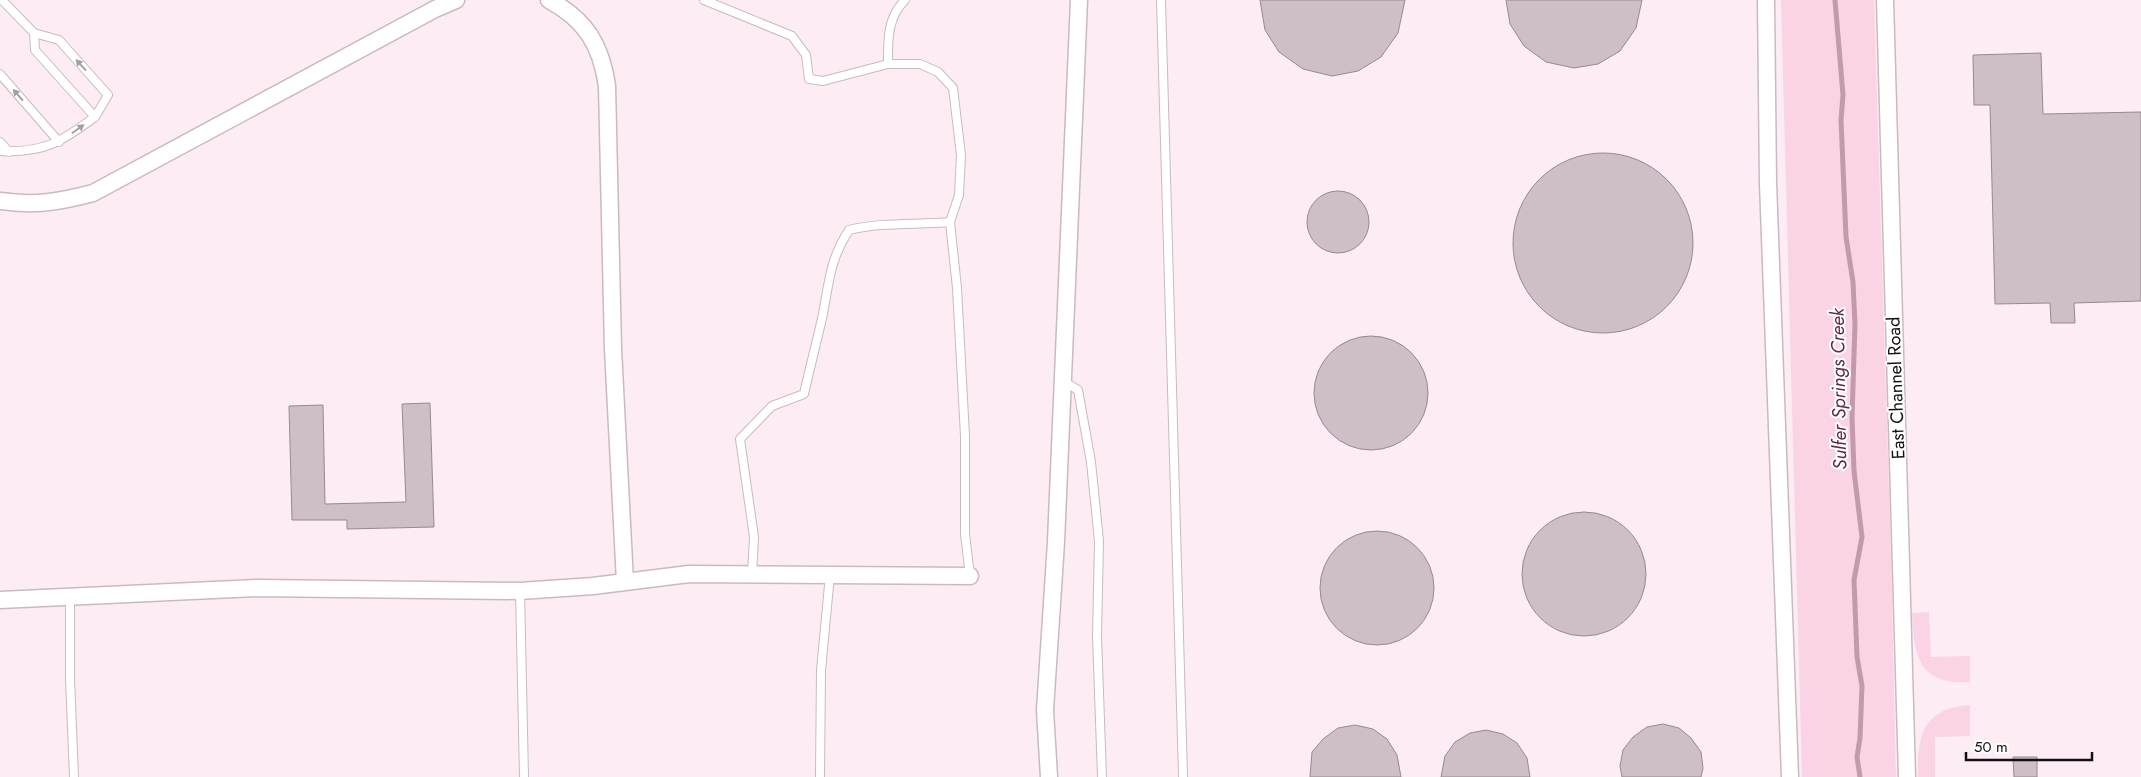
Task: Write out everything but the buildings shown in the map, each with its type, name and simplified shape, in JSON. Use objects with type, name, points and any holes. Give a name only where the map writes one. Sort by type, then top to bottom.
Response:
[{"type":"street","points":[[0,201],[24,204],[57,203],[93,192],[435,9],[456,0]]},
{"type":"street","points":[[550,0],[563,7],[581,22],[596,44],[604,63],[607,86],[613,349],[625,582]]},
{"type":"street","points":[[1049,777],[1045,710],[1056,542],[1079,0]]},
{"type":"street","points":[[1766,0],[1768,183],[1790,777]]},
{"type":"street","name":"East Channel Road","points":[[1885,0],[1907,777]]},
{"type":"street","points":[[0,600],[258,588],[520,591],[625,582],[689,574],[970,576]]},
{"type":"lane","points":[[0,142],[4,151],[26,152],[60,142],[95,117],[108,95],[59,40],[34,34],[2,0]]},
{"type":"lane","points":[[704,0],[792,36],[806,56],[809,79],[823,81],[888,64],[920,64],[938,72],[953,88],[961,154],[959,195],[950,222],[957,288],[965,436],[965,534],[970,576]]},
{"type":"lane","points":[[888,64],[890,22],[897,8],[905,0]]},
{"type":"lane","points":[[1161,0],[1183,777]]},
{"type":"lane","points":[[34,34],[35,50],[95,117]]},
{"type":"lane","points":[[0,74],[60,142]]},
{"type":"lane","points":[[752,575],[754,537],[740,439],[772,406],[804,394],[822,314],[829,271],[839,246],[849,230],[871,225],[915,226],[950,222]]},
{"type":"lane","points":[[1063,380],[1078,390],[1092,472],[1099,541],[1098,636],[1102,777]]},
{"type":"lane","points":[[820,777],[821,670],[830,575]]},
{"type":"lane","points":[[520,591],[524,777]]},
{"type":"lane","points":[[70,597],[70,678],[74,777]]},
{"type":"shaded area","points":[[1781,0],[1874,0],[1896,777],[1802,777]]},
{"type":"shaded area","points":[[1929,612],[1931,657],[1970,656],[1970,682],[1953,682],[1939,679],[1929,673],[1922,665],[1915,642],[1912,613]]},
{"type":"shaded area","points":[[1970,705],[1970,736],[1935,737],[1935,777],[1918,777],[1919,749],[1926,727],[1933,718],[1942,712],[1954,707]]},
{"type":"waterway","name":"Sulfer Springs Creek","points":[[1835,0],[1843,95],[1841,120],[1846,237],[1853,282],[1855,324],[1852,417],[1854,471],[1862,537],[1854,580],[1857,657],[1862,686],[1860,738],[1857,757],[1860,777]]}]
